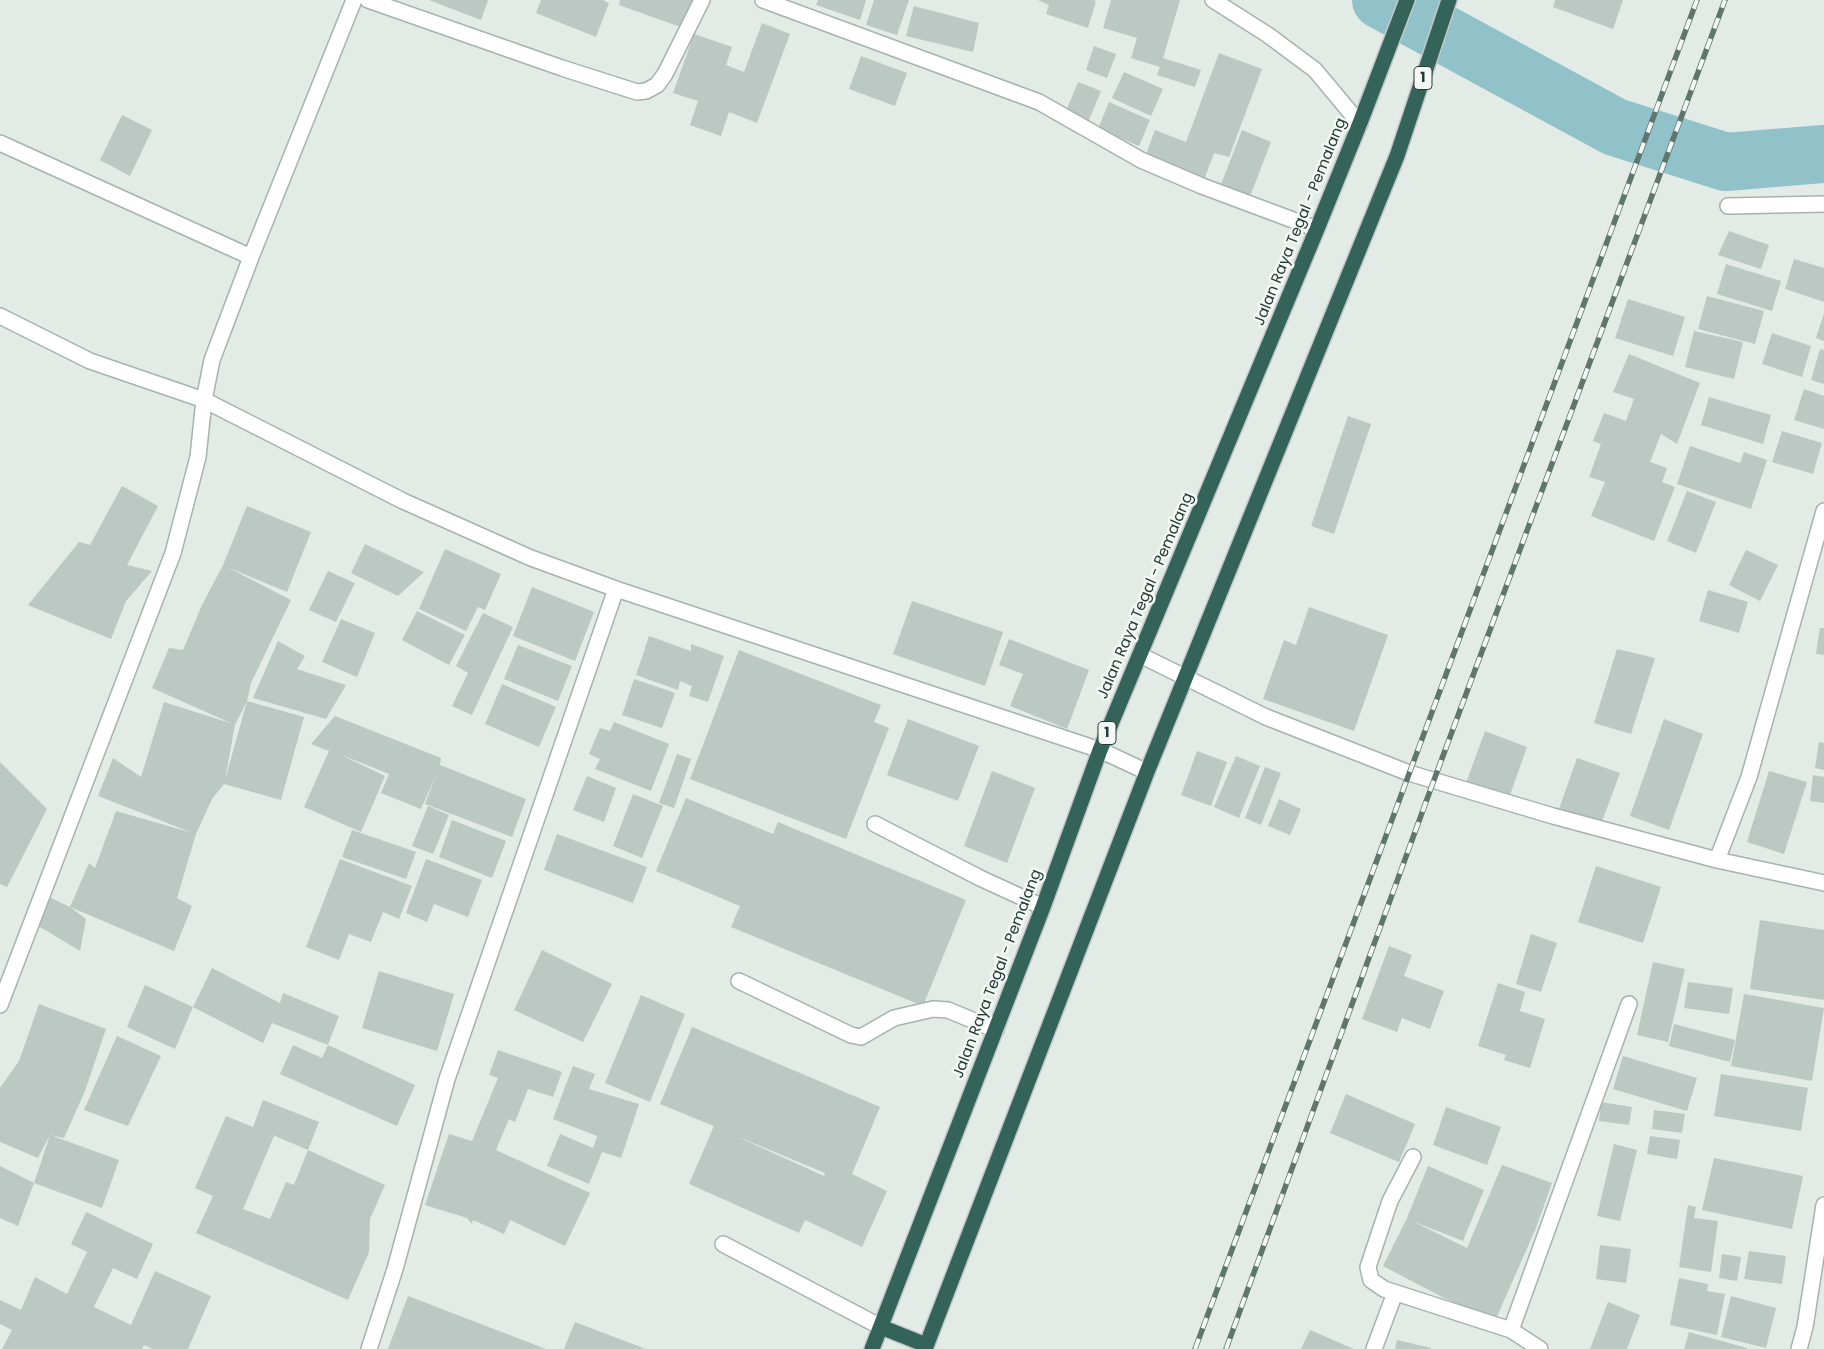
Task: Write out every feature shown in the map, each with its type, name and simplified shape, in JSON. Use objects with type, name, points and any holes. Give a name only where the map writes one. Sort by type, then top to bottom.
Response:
[{"type":"highway","name":"Jalan Raya Tegal - Pemalang","points":[[872,1349],[1043,907],[1100,750],[1318,230],[1407,0]]},
{"type":"highway","name":"1","points":[[926,1347],[1147,772],[1398,156],[1449,0]]},
{"type":"highway","points":[[880,1327],[926,1347]]},
{"type":"street","points":[[0,1005],[173,553],[198,456],[204,400],[212,360],[250,257],[354,0]]},
{"type":"street","points":[[368,0],[637,92],[646,91],[657,85],[665,74],[702,0]]},
{"type":"street","points":[[764,0],[1038,102],[1141,160],[1202,186],[1318,230]]},
{"type":"street","points":[[1214,0],[1268,35],[1315,70],[1360,124]]},
{"type":"street","points":[[0,143],[250,257]]},
{"type":"street","points":[[1728,206],[1824,204]]},
{"type":"street","points":[[0,316],[90,361],[204,400],[403,502],[531,558],[616,589],[1100,750],[1147,772]]},
{"type":"street","points":[[1717,860],[1749,777],[1824,511]]},
{"type":"street","points":[[369,1349],[395,1269],[447,1079],[616,589]]},
{"type":"street","points":[[1140,655],[1266,718],[1409,773],[1544,813],[1717,860],[1824,883]]},
{"type":"street","points":[[875,824],[980,878],[1043,907]]},
{"type":"street","points":[[739,981],[861,1037],[894,1018],[933,1009],[948,1010],[996,1030]]},
{"type":"street","points":[[1511,1330],[1629,1004]]},
{"type":"street","points":[[1413,1158],[1390,1201],[1368,1268],[1371,1280],[1384,1289],[1511,1330],[1540,1349]]},
{"type":"street","points":[[1800,1349],[1824,1205]]},
{"type":"street","points":[[723,1244],[880,1327]]},
{"type":"street","points":[[1374,1349],[1396,1293]]},
{"type":"building","points":[[429,0],[488,0],[481,20]]},
{"type":"building","points":[[541,0],[603,0],[609,3],[596,37],[536,13]]},
{"type":"building","points":[[620,0],[696,0],[686,29],[619,5]]},
{"type":"building","points":[[818,0],[866,0],[860,20],[816,5]]},
{"type":"building","points":[[874,0],[909,0],[897,35],[866,25]]},
{"type":"building","points":[[1038,0],[1096,1],[1088,28],[1046,14],[1049,5]]},
{"type":"building","points":[[1111,0],[1180,0],[1163,58],[1201,70],[1195,87],[1157,75],[1160,67],[1131,58],[1137,38],[1103,28]]},
{"type":"building","points":[[1555,0],[1623,0],[1613,29],[1553,7]]},
{"type":"building","points":[[914,6],[979,23],[973,52],[906,36]]},
{"type":"building","points":[[762,23],[790,34],[757,123],[729,112],[721,136],[690,125],[698,101],[673,93],[694,34],[732,47],[726,65],[744,72]]},
{"type":"building","points":[[1094,46],[1116,54],[1107,78],[1086,70]]},
{"type":"building","points":[[1219,53],[1262,69],[1229,157],[1214,153],[1203,183],[1144,160],[1155,130],[1186,142]]},
{"type":"building","points":[[861,56],[907,73],[895,106],[849,89]]},
{"type":"building","points":[[1124,72],[1163,89],[1151,116],[1112,98]]},
{"type":"building","points":[[1078,82],[1101,91],[1089,120],[1066,111]]},
{"type":"building","points":[[1109,102],[1150,120],[1139,146],[1098,129]]},
{"type":"building","points":[[122,115],[152,130],[130,176],[100,160]]},
{"type":"building","points":[[1242,130],[1271,142],[1249,199],[1220,187]]},
{"type":"building","points":[[1729,231],[1769,245],[1761,269],[1718,255]]},
{"type":"building","points":[[1794,259],[1824,268],[1824,302],[1785,289]]},
{"type":"building","points":[[1726,264],[1781,281],[1772,311],[1717,294]]},
{"type":"building","points":[[1707,296],[1764,311],[1755,344],[1698,329]]},
{"type":"building","points":[[1628,299],[1685,317],[1673,356],[1615,338]]},
{"type":"building","points":[[1824,313],[1824,341],[1816,338]]},
{"type":"building","points":[[1694,331],[1743,342],[1734,379],[1685,367]]},
{"type":"building","points":[[1772,333],[1811,346],[1802,377],[1762,364]]},
{"type":"building","points":[[1820,349],[1824,350],[1824,384],[1811,380]]},
{"type":"building","points":[[1629,354],[1700,383],[1677,444],[1661,434],[1650,462],[1667,468],[1662,482],[1675,487],[1654,541],[1591,516],[1605,482],[1589,477],[1601,444],[1593,441],[1604,413],[1626,421],[1634,399],[1613,392]]},
{"type":"building","points":[[1804,389],[1824,396],[1824,429],[1794,420]]},
{"type":"building","points":[[1709,397],[1771,415],[1763,444],[1701,425]]},
{"type":"building","points":[[1348,416],[1371,424],[1334,534],[1311,526]]},
{"type":"building","points":[[1782,431],[1822,443],[1813,474],[1772,462]]},
{"type":"building","points":[[1690,446],[1740,463],[1744,452],[1767,460],[1751,509],[1677,484]]},
{"type":"building","points":[[122,486],[158,506],[127,565],[152,571],[126,601],[111,639],[28,605],[79,542],[90,545]]},
{"type":"building","points":[[1687,491],[1716,502],[1696,553],[1667,541]]},
{"type":"building","points":[[247,506],[311,532],[287,592],[227,567],[291,600],[251,683],[247,701],[304,717],[281,800],[224,784],[212,799],[196,834],[177,898],[192,906],[174,951],[70,907],[89,863],[95,868],[116,811],[193,833],[98,796],[113,758],[141,777],[164,702],[233,724],[152,688],[169,648],[183,650],[202,605],[223,565]],"holes":[[[247,701],[225,780],[235,725]]]},
{"type":"building","points":[[365,544],[424,572],[398,596],[351,573]]},
{"type":"building","points":[[445,549],[501,574],[485,610],[478,607],[466,631],[419,609]]},
{"type":"building","points":[[1746,550],[1778,565],[1760,601],[1729,585]]},
{"type":"building","points":[[328,571],[355,583],[336,622],[309,610]]},
{"type":"building","points":[[532,587],[594,612],[575,661],[513,636]]},
{"type":"building","points":[[1708,590],[1748,602],[1739,633],[1699,621]]},
{"type":"building","points":[[912,601],[1003,632],[985,686],[893,654]]},
{"type":"building","points":[[1309,607],[1388,635],[1354,731],[1263,699],[1284,640],[1296,645]]},
{"type":"building","points":[[417,611],[465,635],[449,665],[402,640]]},
{"type":"building","points":[[483,613],[513,627],[472,715],[452,706],[468,673],[456,666]]},
{"type":"building","points":[[341,619],[375,633],[357,677],[322,662]]},
{"type":"building","points":[[1820,628],[1824,628],[1824,655],[1816,654]]},
{"type":"building","points":[[649,636],[691,651],[691,644],[724,656],[708,702],[689,696],[692,686],[680,681],[678,690],[636,675]]},
{"type":"building","points":[[1009,639],[1089,670],[1067,729],[1010,706],[1023,674],[999,665]]},
{"type":"building","points":[[278,641],[305,656],[297,669],[346,685],[326,719],[253,698]]},
{"type":"building","points":[[518,645],[572,666],[558,701],[504,679]]},
{"type":"building","points":[[1617,649],[1655,658],[1631,734],[1594,723]]},
{"type":"building","points":[[739,650],[881,705],[874,722],[889,728],[846,839],[690,779]]},
{"type":"building","points":[[634,679],[675,693],[662,728],[622,715]]},
{"type":"building","points":[[502,684],[556,707],[539,747],[485,724]]},
{"type":"building","points":[[335,716],[441,758],[440,765],[526,799],[512,837],[425,804],[436,775],[421,809],[381,793],[389,774],[339,754],[385,776],[361,832],[304,807],[329,751],[311,744]]},
{"type":"building","points":[[908,719],[979,746],[958,801],[887,775]]},
{"type":"building","points":[[1664,719],[1703,734],[1669,830],[1630,816]]},
{"type":"building","points":[[614,722],[669,744],[651,791],[595,769],[600,759],[589,754],[600,728],[610,731]]},
{"type":"building","points":[[1485,731],[1527,747],[1509,798],[1466,783]]},
{"type":"building","points":[[1819,742],[1824,743],[1824,770],[1815,768]]},
{"type":"building","points":[[1197,751],[1227,762],[1211,806],[1181,795]]},
{"type":"building","points":[[677,754],[691,759],[674,808],[659,803]]},
{"type":"building","points":[[1236,756],[1260,766],[1239,818],[1214,807]]},
{"type":"building","points":[[1577,758],[1620,773],[1601,824],[1559,809]]},
{"type":"building","points":[[0,762],[47,809],[7,887],[0,884]]},
{"type":"building","points":[[1265,767],[1281,773],[1261,825],[1245,818]]},
{"type":"building","points":[[992,771],[1035,788],[1007,863],[964,846]]},
{"type":"building","points":[[1769,771],[1807,782],[1784,854],[1747,842]]},
{"type":"building","points":[[1813,775],[1824,777],[1824,803],[1810,801]]},
{"type":"building","points":[[587,776],[616,788],[604,822],[573,810]]},
{"type":"building","points":[[633,794],[663,806],[642,858],[613,846]]},
{"type":"building","points":[[686,798],[773,834],[778,822],[966,900],[923,1006],[731,927],[740,906],[656,871]]},
{"type":"building","points":[[1279,799],[1301,809],[1290,835],[1268,826]]},
{"type":"building","points":[[428,806],[449,815],[433,854],[412,846]]},
{"type":"building","points":[[452,820],[506,841],[492,878],[439,857]]},
{"type":"building","points":[[352,830],[416,852],[406,879],[342,857]]},
{"type":"building","points":[[557,834],[647,867],[633,903],[544,870]]},
{"type":"building","points":[[340,859],[412,886],[399,919],[383,912],[371,942],[349,934],[339,960],[306,947]]},
{"type":"building","points":[[426,859],[482,880],[468,917],[434,904],[427,922],[406,913]]},
{"type":"building","points":[[1596,866],[1661,887],[1643,943],[1578,922]]},
{"type":"building","points":[[51,898],[70,907],[86,919],[80,951],[35,924]]},
{"type":"building","points":[[1760,920],[1824,930],[1824,1000],[1750,989]]},
{"type":"building","points":[[1531,934],[1557,943],[1541,992],[1516,984]]},
{"type":"building","points":[[1389,946],[1412,955],[1404,976],[1444,991],[1430,1029],[1402,1018],[1397,1032],[1362,1019]]},
{"type":"building","points":[[542,950],[612,984],[583,1042],[514,1010]]},
{"type":"building","points":[[1653,962],[1685,969],[1668,1042],[1637,1035]]},
{"type":"building","points":[[212,968],[280,1003],[283,993],[339,1016],[328,1045],[272,1023],[263,1043],[193,1007]]},
{"type":"building","points":[[379,971],[454,994],[437,1051],[362,1028]]},
{"type":"building","points":[[1688,982],[1733,988],[1729,1014],[1684,1008]]},
{"type":"building","points":[[1498,983],[1525,992],[1520,1011],[1545,1019],[1530,1068],[1504,1060],[1506,1055],[1478,1046]]},
{"type":"building","points":[[145,985],[193,1007],[175,1049],[127,1027]]},
{"type":"building","points":[[1744,994],[1824,1008],[1812,1081],[1731,1066]]},
{"type":"building","points":[[641,995],[685,1014],[650,1102],[605,1083]]},
{"type":"building","points":[[39,1004],[106,1029],[85,1091],[64,1138],[50,1135],[38,1158],[0,1142],[0,1088],[19,1061]]},
{"type":"building","points":[[1674,1024],[1735,1040],[1730,1062],[1669,1046]]},
{"type":"building","points":[[692,1027],[880,1107],[852,1174],[887,1191],[862,1247],[805,1220],[799,1233],[689,1184],[714,1126],[660,1104]],"holes":[[[740,1138],[825,1173],[824,1176]]]},
{"type":"building","points":[[117,1036],[161,1056],[128,1126],[84,1110]]},
{"type":"building","points":[[293,1045],[322,1058],[328,1045],[415,1085],[397,1126],[280,1074]]},
{"type":"building","points":[[498,1050],[562,1072],[553,1097],[528,1089],[515,1122],[509,1119],[496,1150],[590,1193],[565,1246],[510,1220],[504,1234],[473,1220],[472,1224],[467,1218],[425,1205],[449,1134],[472,1141],[498,1078],[489,1075]]},
{"type":"building","points":[[1623,1056],[1697,1078],[1687,1111],[1613,1089]]},
{"type":"building","points":[[573,1066],[595,1074],[589,1089],[639,1104],[621,1158],[602,1152],[589,1184],[547,1166],[560,1134],[593,1148],[597,1136],[553,1119]]},
{"type":"building","points":[[1721,1074],[1808,1088],[1801,1131],[1714,1116]]},
{"type":"building","points":[[1346,1094],[1415,1124],[1399,1162],[1330,1133]]},
{"type":"building","points":[[263,1100],[319,1122],[308,1150],[385,1185],[370,1219],[369,1252],[348,1300],[196,1233],[213,1196],[195,1188],[226,1116],[253,1127]],"holes":[[[268,1133],[308,1150],[294,1185],[286,1182],[270,1219],[243,1209],[274,1136]]]},
{"type":"building","points":[[1601,1102],[1632,1107],[1629,1125],[1599,1121]]},
{"type":"building","points":[[1446,1107],[1501,1127],[1487,1165],[1433,1145]]},
{"type":"building","points":[[1654,1110],[1685,1114],[1682,1133],[1652,1129]]},
{"type":"building","points":[[50,1135],[119,1160],[102,1208],[34,1183]]},
{"type":"building","points":[[1650,1136],[1680,1140],[1677,1159],[1647,1154]]},
{"type":"building","points":[[1614,1144],[1637,1150],[1620,1221],[1597,1216]]},
{"type":"building","points":[[1714,1158],[1803,1176],[1792,1229],[1702,1210]]},
{"type":"building","points":[[1502,1165],[1552,1183],[1536,1228],[1495,1321],[1444,1298],[1383,1266],[1407,1218],[1428,1166],[1484,1190],[1463,1241],[1412,1221],[1467,1248]]},
{"type":"building","points":[[0,1166],[34,1183],[18,1226],[0,1218]]},
{"type":"building","points":[[1688,1205],[1696,1207],[1694,1218],[1718,1221],[1711,1272],[1679,1267]]},
{"type":"building","points":[[86,1212],[153,1244],[137,1279],[113,1268],[94,1307],[131,1325],[155,1271],[211,1296],[188,1349],[153,1349],[144,1345],[142,1349],[2,1349],[12,1330],[0,1324],[0,1300],[21,1310],[35,1277],[67,1294],[87,1252],[71,1244]]},
{"type":"building","points":[[1600,1245],[1631,1249],[1626,1283],[1596,1279]]},
{"type":"building","points":[[1749,1251],[1786,1256],[1782,1284],[1744,1279]]},
{"type":"building","points":[[1722,1254],[1741,1257],[1737,1281],[1719,1278]]},
{"type":"building","points":[[1679,1278],[1708,1284],[1707,1291],[1725,1294],[1717,1335],[1670,1325]]},
{"type":"building","points":[[408,1296],[546,1349],[388,1349]]},
{"type":"building","points":[[1731,1296],[1776,1308],[1766,1348],[1721,1337]]},
{"type":"building","points":[[1608,1302],[1640,1315],[1627,1349],[1590,1349]]},
{"type":"building","points":[[575,1322],[646,1349],[564,1349]]},
{"type":"building","points":[[1310,1330],[1354,1349],[1301,1349]]},
{"type":"building","points":[[1689,1332],[1747,1348],[1747,1349],[1684,1349]]},
{"type":"building","points":[[1397,1340],[1431,1348],[1431,1349],[1395,1349]]},
{"type":"waterway","points":[[1381,0],[1615,127],[1726,162],[1824,154]]},
{"type":"railway","points":[[1195,1349],[1697,0]]},
{"type":"railway","points":[[1226,1349],[1434,780],[1725,0]]}]
